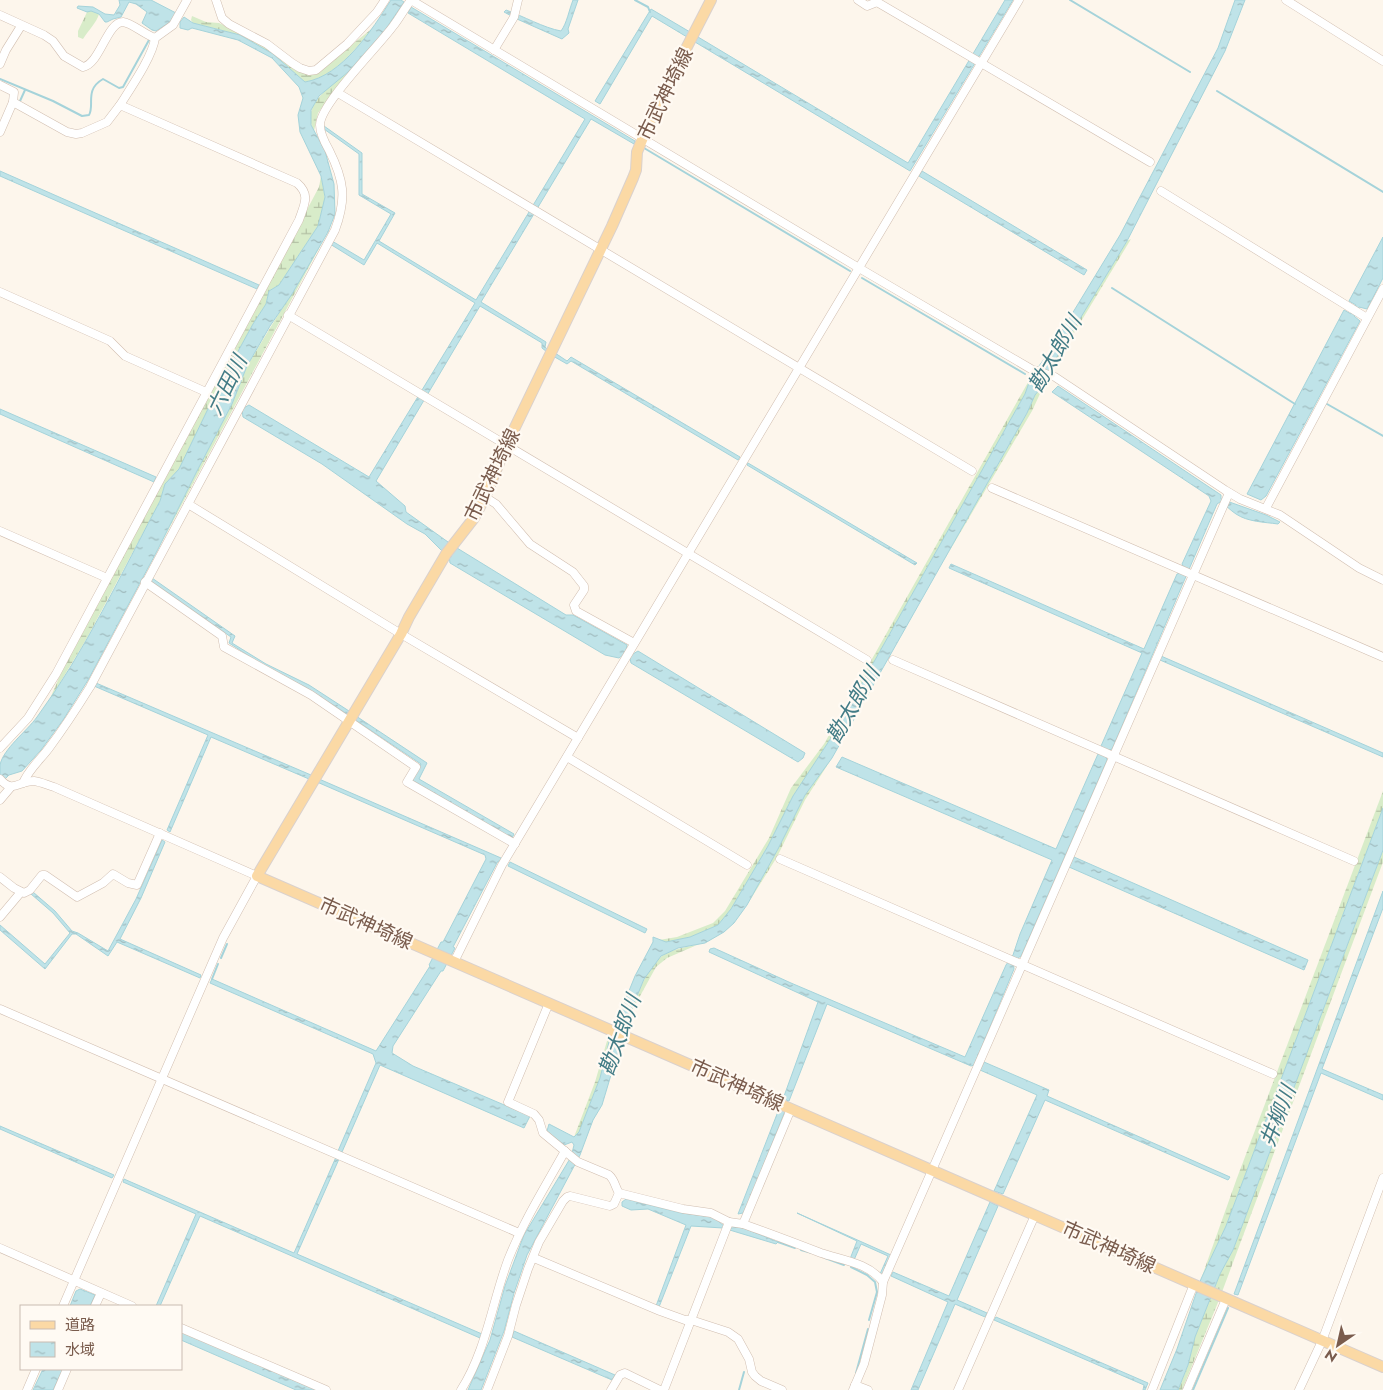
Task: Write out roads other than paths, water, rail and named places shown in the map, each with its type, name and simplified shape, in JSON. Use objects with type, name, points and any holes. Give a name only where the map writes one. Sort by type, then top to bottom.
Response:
[{"type":"main road","name":"市武神埼線","points":[[711,0],[642,138],[637,152],[636,170],[633,178],[506,446],[485,498],[474,518],[446,554],[401,634],[257,876],[1383,1367]]},
{"type":"street","points":[[13,102],[68,132],[76,134],[107,122],[120,105],[141,70],[155,38],[173,25],[187,0]]},
{"type":"street","points":[[216,0],[222,18],[229,24],[267,44],[292,63],[309,71],[316,70],[347,44],[377,12],[385,0]]},
{"type":"street","points":[[23,783],[28,773],[48,750],[72,716],[188,504],[334,230],[340,216],[343,186],[336,166],[322,138],[320,125],[326,108],[394,26],[411,0],[1031,369],[1053,376],[1240,499],[1280,515],[1359,568],[1383,580]]},
{"type":"street","points":[[494,50],[514,15],[518,0]]},
{"type":"street","points":[[858,0],[867,6],[878,1],[969,57],[1150,162]]},
{"type":"street","points":[[452,961],[502,865],[629,650],[800,368],[980,63],[1020,0]]},
{"type":"street","points":[[1286,0],[1383,61]]},
{"type":"street","points":[[0,15],[54,41],[64,56],[83,67],[91,63],[112,28],[118,24],[123,22],[129,24],[146,35],[155,38]]},
{"type":"street","points":[[0,64],[6,50],[21,26]]},
{"type":"street","points":[[0,85],[14,92],[13,102],[0,132]]},
{"type":"street","points":[[338,93],[972,472]]},
{"type":"street","points":[[0,748],[28,718],[56,674],[299,220],[305,203],[306,194],[297,183],[120,105]]},
{"type":"street","points":[[1161,191],[1367,318]]},
{"type":"street","points":[[1266,508],[1383,289]]},
{"type":"street","points":[[0,292],[110,341],[125,356],[206,392]]},
{"type":"street","points":[[288,315],[867,660]]},
{"type":"street","points":[[992,488],[1383,657]]},
{"type":"street","points":[[868,1390],[854,1388],[864,1364],[882,1295],[883,1282],[933,1170],[1020,964],[1229,492]]},
{"type":"street","points":[[485,498],[496,504],[522,532],[530,544],[573,572],[584,586],[584,590],[574,605],[574,609],[629,650]]},
{"type":"street","points":[[188,504],[401,634],[578,738]]},
{"type":"street","points":[[0,531],[106,578]]},
{"type":"street","points":[[145,582],[222,636],[224,647],[311,695],[416,767],[407,782],[515,844]]},
{"type":"street","points":[[893,660],[1354,861]]},
{"type":"street","points":[[567,757],[747,865]]},
{"type":"street","points":[[0,800],[5,783],[32,781],[54,787],[257,876],[224,938],[63,1305]]},
{"type":"street","points":[[0,877],[24,893],[30,890],[42,875],[45,874],[77,896],[103,883],[112,874],[128,883],[137,885],[160,833]]},
{"type":"street","points":[[780,859],[1273,1074]]},
{"type":"street","points":[[0,917],[20,892]]},
{"type":"street","points":[[549,1003],[508,1102],[534,1114],[539,1120],[543,1133],[578,1162],[613,1178],[619,1193],[683,1209],[711,1213],[728,1226],[744,1224],[861,1266],[878,1276],[883,1282]]},
{"type":"street","points":[[0,1009],[519,1233]]},
{"type":"street","points":[[744,1224],[791,1109]]},
{"type":"street","points":[[461,1390],[489,1328],[497,1292],[519,1233],[567,1153]]},
{"type":"street","points":[[1299,1390],[1322,1341],[1383,1178]]},
{"type":"street","points":[[487,1390],[508,1336],[522,1287],[539,1242],[567,1196],[610,1206],[614,1204],[619,1193]]},
{"type":"street","points":[[958,1390],[1035,1215]]},
{"type":"street","points":[[611,1390],[620,1375],[625,1373],[662,1390],[728,1226]]},
{"type":"street","points":[[0,1248],[74,1281],[98,1299],[127,1305]]},
{"type":"street","points":[[534,1258],[660,1312],[728,1332],[741,1342],[755,1376],[761,1381],[782,1390]]},
{"type":"street","points":[[1152,1390],[1195,1284]]},
{"type":"street","points":[[1187,1390],[1224,1298]]},
{"type":"street","points":[[182,1328],[326,1390]]},
{"type":"street","points":[[26,1390],[36,1370]]},
{"type":"street","points":[[58,1390],[67,1370]]},
{"type":"water","points":[[119,0],[151,0],[176,13],[170,22],[156,31],[142,23],[147,12],[136,4],[129,2],[121,17],[107,22],[99,14],[77,8],[78,6],[93,7],[105,14],[114,15],[120,5]]},
{"type":"water","name":"六田川","points":[[391,0],[401,0],[404,2],[385,30],[348,72],[319,96],[311,110],[311,125],[325,151],[334,184],[335,214],[328,232],[247,366],[232,404],[157,551],[88,680],[63,720],[41,750],[22,771],[9,775],[0,784],[0,765],[2,759],[10,746],[33,722],[55,692],[87,639],[160,501],[165,484],[179,469],[219,386],[266,304],[269,291],[279,285],[318,226],[325,197],[321,176],[300,132],[298,115],[303,98],[299,87],[272,58],[238,40],[192,28],[188,30],[180,28],[180,22],[184,17],[193,23],[240,35],[273,54],[305,82],[319,78],[331,71],[355,50],[375,25]]},
{"type":"water","points":[[573,0],[578,0],[568,29],[569,33],[562,39],[504,12],[506,10],[541,25],[561,31]]},
{"type":"water","points":[[1005,0],[1013,0],[910,171],[695,42],[698,37],[908,163]]},
{"type":"water","name":"勘太郎川","points":[[1235,0],[1245,0],[1225,51],[1127,241],[1052,365],[1045,383],[1035,395],[1027,413],[832,758],[805,795],[747,905],[734,923],[724,932],[705,943],[678,948],[661,956],[644,979],[628,1018],[602,1105],[593,1120],[580,1155],[527,1255],[504,1331],[481,1390],[468,1390],[490,1340],[505,1286],[524,1235],[571,1157],[574,1145],[572,1142],[564,1145],[547,1131],[549,1124],[574,1137],[579,1132],[600,1078],[610,1038],[635,976],[653,942],[653,937],[666,942],[690,937],[718,925],[731,909],[768,846],[793,796],[831,738],[1025,394],[1031,377],[1047,355],[1120,235],[1218,48]]},
{"type":"water","points":[[411,7],[635,141],[634,144],[591,119],[481,302],[546,342],[547,352],[542,348],[542,343],[480,306],[376,481],[405,506],[406,512],[448,542],[449,545],[457,548],[566,615],[573,615],[627,645],[626,650],[633,654],[638,651],[805,753],[798,762],[631,663],[630,658],[623,655],[619,658],[605,655],[450,563],[449,555],[441,550],[425,534],[407,524],[322,464],[243,417],[242,409],[249,405],[369,477],[475,303],[377,243],[364,265],[330,244],[332,241],[364,260],[391,214],[359,195],[359,154],[324,129],[324,126],[362,153],[362,194],[395,213],[379,241],[476,300],[585,119],[408,13]]},
{"type":"water","points":[[651,9],[690,32],[687,37],[652,16],[600,104],[595,101]]},
{"type":"water","points":[[0,171],[259,285],[257,289],[0,176]]},
{"type":"water","points":[[922,171],[1087,270],[1084,275],[919,176]]},
{"type":"water","points":[[1383,237],[1383,278],[1367,309],[1359,307],[1354,316],[1360,321],[1266,496],[1261,500],[1247,494],[1344,310],[1351,314],[1356,305],[1349,301]]},
{"type":"water","points":[[555,353],[567,361],[571,357],[740,457],[738,460],[571,361],[567,364],[553,356]]},
{"type":"water","points":[[1058,386],[1221,495],[1221,499],[1280,522],[1278,524],[1251,520],[1241,517],[1220,502],[1217,504],[1021,956],[1014,963],[1014,969],[974,1065],[971,1066],[827,1004],[789,1101],[783,1099],[818,1002],[709,952],[710,949],[714,948],[965,1057],[1006,965],[1013,955],[1052,860],[836,767],[842,757],[1056,849],[1098,754],[1100,754],[1101,746],[1142,653],[949,568],[951,564],[1144,649],[1211,501],[1209,496],[1052,392]]},
{"type":"water","points":[[0,409],[156,477],[154,482],[0,414]]},
{"type":"water","points":[[748,463],[917,563],[915,565],[747,465]]},
{"type":"water","points":[[152,578],[235,636],[232,643],[266,664],[309,685],[349,711],[347,714],[307,688],[263,665],[229,643],[231,637],[151,581]]},
{"type":"water","points":[[1161,656],[1383,753],[1383,757],[1160,660]]},
{"type":"water","points":[[96,683],[311,775],[309,779],[211,737],[170,832],[167,830],[208,735],[94,686]]},
{"type":"water","points":[[356,716],[427,763],[419,779],[514,834],[512,838],[412,780],[421,764],[354,719]]},
{"type":"water","points":[[319,779],[501,858],[453,947],[455,948],[443,971],[441,971],[393,1046],[392,1053],[413,1066],[530,1116],[524,1128],[380,1065],[342,1152],[338,1151],[376,1063],[373,1054],[210,983],[212,979],[376,1051],[430,966],[441,942],[443,942],[486,859],[485,855],[317,782]]},
{"type":"water","name":"井柳川","points":[[1383,808],[1383,850],[1233,1250],[1220,1274],[1195,1337],[1188,1365],[1178,1390],[1160,1390],[1177,1349],[1201,1279],[1226,1226]]},
{"type":"water","points":[[162,840],[165,842],[141,898],[120,939],[201,975],[200,978],[117,942],[108,956],[76,934],[72,934],[45,969],[0,930],[0,925],[45,964],[70,933],[53,913],[31,894],[33,892],[55,911],[72,931],[108,951],[136,899]]},
{"type":"water","points":[[1074,857],[1308,960],[1304,970],[1069,867]]},
{"type":"water","points":[[510,862],[647,929],[645,933],[508,866]]},
{"type":"water","points":[[1383,891],[1383,908],[1322,1069],[1383,1095],[1383,1100],[1321,1073],[1238,1295],[1234,1294]]},
{"type":"water","points":[[984,1062],[1049,1090],[1047,1096],[1230,1177],[1228,1180],[1045,1100],[1003,1194],[994,1191],[1037,1095],[980,1070]]},
{"type":"water","points":[[779,1109],[785,1111],[749,1201],[743,1213],[738,1214]]},
{"type":"water","points":[[0,1126],[114,1175],[112,1178],[0,1129]]},
{"type":"water","points":[[336,1157],[339,1159],[297,1254],[482,1334],[480,1338],[200,1216],[160,1305],[156,1305],[196,1214],[123,1182],[124,1179],[294,1253]]},
{"type":"water","points":[[626,1199],[681,1213],[713,1217],[724,1226],[731,1228],[741,1227],[778,1242],[776,1244],[723,1228],[691,1226],[659,1307],[656,1306],[686,1225],[648,1209],[631,1210],[622,1206],[622,1202]]},
{"type":"water","points":[[990,1202],[998,1206],[957,1300],[987,1313],[985,1317],[955,1304],[918,1390],[911,1390],[948,1302],[891,1276],[893,1272],[949,1296]]},
{"type":"water","points":[[797,1213],[891,1255],[882,1275],[880,1274],[888,1256],[861,1244],[854,1260],[850,1259],[857,1241]]},
{"type":"water","points":[[80,1289],[95,1295],[90,1305],[70,1305],[76,1291]]},
{"type":"water","points":[[996,1317],[1148,1383],[1145,1390],[1143,1390],[1144,1385],[994,1320]]},
{"type":"water","points":[[182,1331],[316,1390],[296,1390],[182,1340]]},
{"type":"water","points":[[514,1331],[615,1375],[612,1380],[512,1337]]},
{"type":"water","points":[[43,1370],[63,1370],[53,1390],[33,1390]]},
{"type":"waterway","points":[[635,0],[648,7],[650,12]]},
{"type":"waterway","points":[[1070,0],[1190,72]]},
{"type":"waterway","points":[[0,79],[53,101],[82,116],[89,115],[92,93],[97,83],[103,79],[119,88],[123,87],[149,40]]},
{"type":"waterway","points":[[20,101],[25,90]]},
{"type":"waterway","points":[[1217,91],[1383,192]]},
{"type":"waterway","points":[[644,148],[850,271]]},
{"type":"waterway","name":"勘太郎川","points":[[862,278],[1025,374]]},
{"type":"waterway","points":[[1112,288],[1295,404]]},
{"type":"waterway","points":[[1327,404],[1383,436]]},
{"type":"waterway","points":[[221,958],[227,944]]},
{"type":"waterway","points":[[212,979],[218,964]]},
{"type":"waterway","points":[[778,1242],[795,1248]]},
{"type":"waterway","points":[[801,1250],[812,1253]]},
{"type":"waterway","points":[[825,1258],[844,1265]]},
{"type":"waterway","points":[[851,1267],[867,1275],[875,1282],[877,1292],[869,1320]]},
{"type":"waterway","points":[[1193,1390],[1228,1308]]},
{"type":"waterway","points":[[856,1373],[868,1329]]},
{"type":"waterway","points":[[739,1390],[744,1372]]}]
